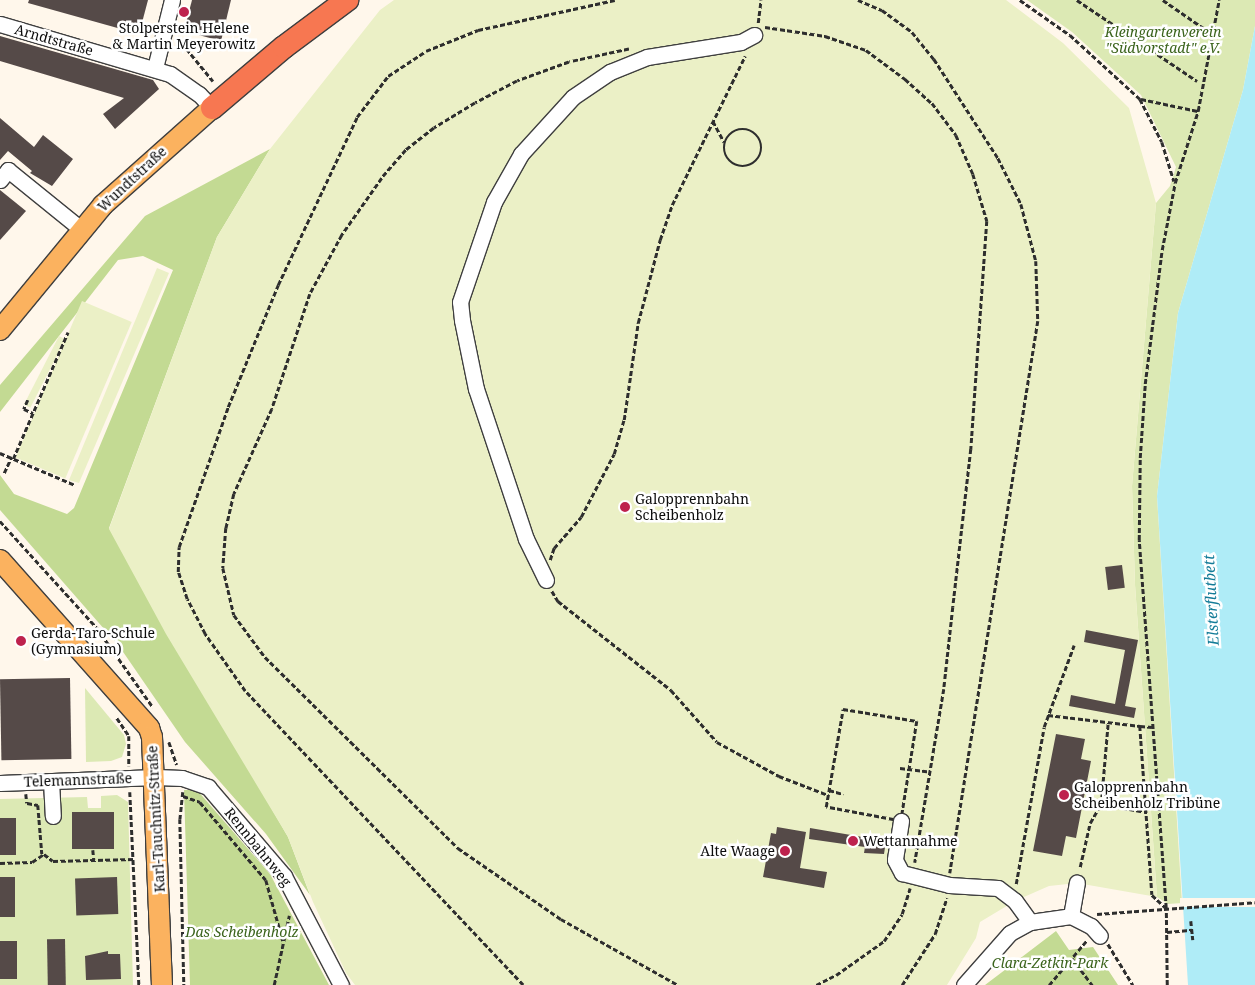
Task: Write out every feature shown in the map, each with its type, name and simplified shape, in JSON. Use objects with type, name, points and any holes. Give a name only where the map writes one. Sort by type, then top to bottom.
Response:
[{"type":"highway","name":"Wundtstraße","points":[[284,47],[331,0]]},
{"type":"highway","name":"Wundtstraße","points":[[212,108],[284,47],[347,0]]},
{"type":"highway","points":[[284,47],[338,18],[363,0]]},
{"type":"main road","name":"Wundtstraße","points":[[0,330],[82,230],[122,186],[212,108]]},
{"type":"main road","name":"Karl-Tauchnitz-Straße","points":[[0,560],[149,728],[154,745],[156,777],[162,985]]},
{"type":"street","points":[[155,68],[172,0]]},
{"type":"street","name":"Arndtstraße","points":[[0,24],[155,68],[192,89],[212,108]]},
{"type":"street","points":[[546,580],[526,539],[476,388],[462,320],[460,302],[494,202],[521,154],[573,97],[610,72],[647,58],[741,42],[754,29]]},
{"type":"street","points":[[0,180],[8,170],[82,230]]},
{"type":"street","name":"Rennbahnweg","points":[[156,777],[182,778],[208,787],[294,891],[341,985]]},
{"type":"street","name":"Telemannstraße","points":[[0,783],[156,777]]},
{"type":"street","points":[[52,781],[53,816]]},
{"type":"street","points":[[901,821],[895,860],[902,873],[949,885],[998,888],[1015,901],[1030,922]]},
{"type":"street","points":[[1071,916],[1077,883]]},
{"type":"street","points":[[964,985],[1010,933],[1030,922],[1050,916],[1071,916],[1098,933]]},
{"type":"path","points":[[523,985],[246,691],[206,634],[187,599],[178,572],[179,547],[228,408],[278,285],[352,126],[388,76],[426,51],[478,30],[616,0]]},
{"type":"path","points":[[761,0],[754,29],[672,205],[648,279],[624,420],[614,454],[581,517],[554,548],[546,580],[558,601],[671,690],[717,742],[779,776],[828,795]]},
{"type":"path","points":[[858,0],[882,10],[912,32],[934,59],[998,158],[1021,204],[1036,261],[1038,320],[962,795]]},
{"type":"path","points":[[1020,0],[1070,35],[1140,99],[1162,142],[1175,183]]},
{"type":"path","points":[[1078,0],[1197,81]]},
{"type":"path","points":[[1163,0],[1205,29]]},
{"type":"path","points":[[1167,985],[1166,908],[1139,540],[1140,458],[1152,324],[1175,183],[1198,111],[1219,0]]},
{"type":"path","points":[[754,29],[825,36],[866,50],[905,79],[932,103],[956,136],[973,174],[987,221],[971,448],[931,772],[913,877],[902,914],[884,941],[836,976],[816,985]]},
{"type":"path","points":[[174,32],[213,81]]},
{"type":"path","points":[[639,46],[569,62],[517,82],[475,103],[434,128],[406,150],[382,178],[342,235],[310,294],[272,409],[234,494],[226,528],[223,568],[234,615],[265,657],[458,848],[561,920],[678,985]]},
{"type":"path","points":[[1140,99],[1198,111]]},
{"type":"path","points":[[712,121],[725,142],[728,160],[739,166],[751,165],[760,156],[762,144],[750,130],[738,129],[725,142]]},
{"type":"path","points":[[4,474],[68,332]]},
{"type":"path","points":[[28,400],[24,409],[33,412]]},
{"type":"path","points":[[0,453],[75,485]]},
{"type":"path","points":[[0,521],[97,628],[155,711]]},
{"type":"path","points":[[1016,882],[1048,715],[1074,645]]},
{"type":"path","points":[[843,709],[917,720],[901,821],[826,807],[829,790],[843,709]]},
{"type":"path","points":[[1048,715],[1152,727]]},
{"type":"path","points":[[1080,867],[1090,823],[1101,804],[1108,722]]},
{"type":"path","points":[[1140,726],[1152,895],[1166,908]]},
{"type":"path","points":[[167,735],[182,778],[183,796],[180,819],[184,985]]},
{"type":"path","points":[[900,768],[931,772]]},
{"type":"path","points":[[26,782],[27,803],[38,805],[42,854],[53,862],[135,860]]},
{"type":"path","points":[[829,790],[843,794]]},
{"type":"path","points":[[183,796],[200,802],[266,880],[283,941]]},
{"type":"path","points":[[1084,800],[1146,812]]},
{"type":"path","points":[[93,850],[94,860]]},
{"type":"path","points":[[0,863],[32,862],[42,854]]},
{"type":"path","points":[[274,985],[294,891]]},
{"type":"path","points":[[1110,913],[1255,902]]},
{"type":"path","points":[[1191,921],[1193,940]]},
{"type":"path","points":[[1167,932],[1192,930]]},
{"type":"path","points":[[1049,985],[1072,958],[1098,933],[1133,985]]},
{"type":"path","points":[[1072,958],[1092,985]]},
{"type":"green space","name":"Galopprennbahn Scheibenholz","points":[[394,0],[1006,0],[1063,43],[1129,108],[1156,203],[1132,486],[1135,585],[1157,897],[1077,883],[1049,886],[1015,901],[980,922],[976,938],[947,985],[355,985],[346,973],[313,902],[288,837],[166,634],[109,529],[217,237],[270,149],[380,10]]},
{"type":"green space","name":"Kleingartenverein \"Südvorstadt\" e.V.","points":[[1027,0],[1255,0],[1255,26],[1243,90],[1178,313],[1157,496],[1182,903],[1168,904],[1157,897],[1135,585],[1132,486],[1156,203],[1170,186],[1176,167],[1141,95],[1072,32]]},
{"type":"green space","points":[[270,149],[217,237],[109,528],[288,837],[310,895],[266,834],[185,742],[119,646],[0,510],[0,475],[14,494],[67,514],[74,508],[173,270],[143,256],[118,260],[0,412],[0,385],[145,216]]},
{"type":"green space","points":[[157,268],[169,273],[79,483],[69,480]]},
{"type":"green space","points":[[82,301],[132,322],[65,479],[16,457]]},
{"type":"green space","points":[[59,336],[65,339],[30,408],[24,405]]},
{"type":"green space","points":[[85,688],[124,735],[126,744],[122,757],[111,761],[86,762]]},
{"type":"green space","name":"Das Scheibenholz","points":[[184,790],[197,790],[270,874],[329,985],[190,985]]},
{"type":"green space","points":[[117,795],[128,802],[133,985],[0,985],[0,799],[87,797],[88,808],[101,808],[101,796]]},
{"type":"green space","name":"Clara-Zetkin-Park","points":[[1056,931],[1069,950],[1093,947],[1118,985],[985,985]]},
{"type":"water","name":"Elsterflutbett","points":[[1255,26],[1255,985],[1188,985],[1157,496],[1178,313],[1243,90]]},
{"type":"pier","points":[[1180,898],[1255,898],[1255,907],[1180,907]]},
{"type":"building","points":[[29,0],[148,0],[139,34],[28,3]]},
{"type":"building","points":[[192,0],[231,0],[221,41],[184,31]]},
{"type":"building","points":[[0,36],[153,80],[159,89],[115,129],[103,114],[124,98],[0,61]]},
{"type":"building","points":[[0,118],[34,147],[43,135],[73,159],[52,186],[30,173],[32,171],[8,151],[0,160]]},
{"type":"building","points":[[0,190],[26,211],[0,240]]},
{"type":"building","points":[[1122,565],[1125,588],[1108,590],[1105,567]]},
{"type":"building","points":[[1086,630],[1138,640],[1125,706],[1136,708],[1134,718],[1069,706],[1071,695],[1115,704],[1125,650],[1084,642]]},
{"type":"building","points":[[70,678],[71,759],[1,760],[0,679]]},
{"type":"building","name":"Galopprennbahn Scheibenholz Tribüne","points":[[1056,734],[1085,739],[1081,759],[1091,761],[1076,838],[1066,836],[1062,856],[1033,851]]},
{"type":"building","points":[[72,812],[114,812],[114,849],[72,849]]},
{"type":"building","points":[[0,818],[16,818],[16,855],[0,855]]},
{"type":"building","name":"Alte Waage","points":[[777,827],[806,832],[800,868],[827,872],[824,888],[763,877],[771,833],[776,834]]},
{"type":"building","name":"Wettannahme","points":[[810,828],[886,841],[884,854],[864,853],[865,847],[809,839]]},
{"type":"building","points":[[0,877],[15,877],[15,917],[0,917]]},
{"type":"building","points":[[117,877],[118,914],[76,915],[75,878]]},
{"type":"building","points":[[47,939],[65,939],[66,985],[48,985]]},
{"type":"building","points":[[0,941],[17,941],[17,979],[0,979]]},
{"type":"building","points":[[108,951],[108,954],[120,954],[121,979],[86,980],[85,956]]},
{"type":"place","name":"Stolperstein Helene & Martin Meyerowitz","points":[[184,12]]},
{"type":"place","name":"Galopprennbahn Scheibenholz","points":[[625,507]]},
{"type":"place","name":"Gerda-Taro-Schule (Gymnasium)","points":[[21,641]]},
{"type":"place","name":"Galopprennbahn Scheibenholz Tribüne","points":[[1064,795]]},
{"type":"place","name":"Wettannahme","points":[[853,841]]},
{"type":"place","name":"Alte Waage","points":[[785,851]]}]
